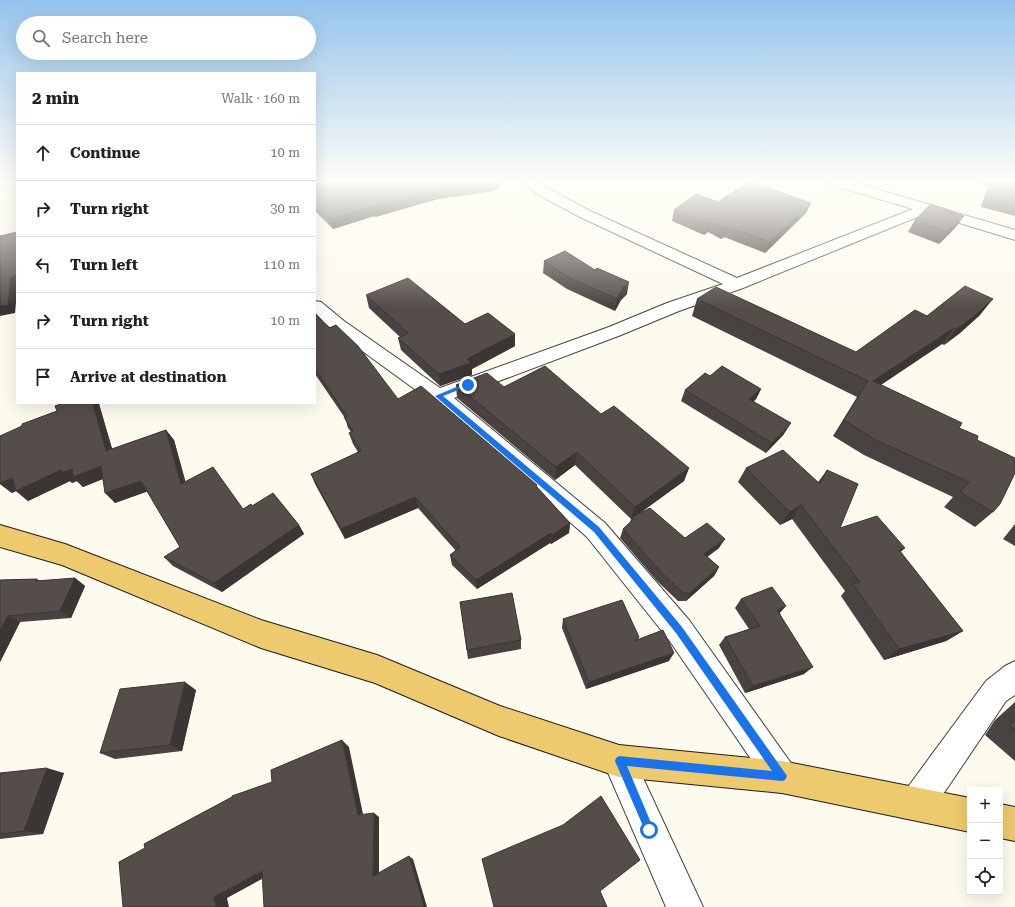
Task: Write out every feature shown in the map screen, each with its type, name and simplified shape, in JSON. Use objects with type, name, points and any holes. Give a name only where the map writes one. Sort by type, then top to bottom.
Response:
[{"type":"main road","points":[[0,536],[65,555],[261,634],[377,668],[499,721],[619,761],[782,776],[967,814]]},
{"type":"main road","points":[[1003,822],[1015,824]]},
{"type":"street","points":[[603,222],[737,284]]},
{"type":"street","points":[[438,396],[615,331],[892,222]]},
{"type":"street","points":[[972,222],[1015,235]]},
{"type":"street","points":[[316,307],[338,325],[438,396],[596,530],[679,630],[782,776]]},
{"type":"street","points":[[917,803],[996,691],[1015,676]]},
{"type":"street","points":[[619,761],[673,884],[685,907]]},
{"type":"building","points":[[712,222],[791,222],[770,242],[728,227],[725,228]]},
{"type":"building","points":[[921,222],[957,222],[947,232]]},
{"type":"building","points":[[16,232],[16,275],[11,277],[8,305],[0,306],[0,236]]},
{"type":"building","points":[[565,251],[595,270],[597,268],[629,282],[623,287],[617,299],[568,277],[544,261]]},
{"type":"building","points":[[408,278],[465,324],[488,313],[515,334],[467,359],[471,363],[439,374],[398,338],[408,333],[366,295]]},
{"type":"building","points":[[965,286],[993,299],[957,329],[954,328],[873,381],[962,423],[959,428],[978,436],[977,440],[1015,458],[1015,473],[1000,504],[993,512],[960,492],[969,482],[876,440],[844,420],[868,381],[697,299],[716,287],[856,352],[915,310],[927,316]]},
{"type":"building","points":[[316,314],[329,328],[336,325],[358,346],[398,399],[421,386],[537,485],[536,486],[570,523],[552,535],[551,533],[476,580],[450,555],[460,547],[415,497],[341,529],[311,474],[361,451],[349,433],[353,431],[344,417],[347,416],[316,370]]},
{"type":"building","points":[[545,366],[601,414],[614,406],[689,468],[635,507],[577,452],[556,467],[456,385],[487,373],[504,387]]},
{"type":"building","points":[[722,366],[761,389],[749,399],[791,423],[772,443],[685,390],[705,373],[710,376]]},
{"type":"building","points":[[60,404],[93,404],[106,451],[166,430],[181,484],[213,467],[243,509],[251,504],[252,506],[273,493],[299,525],[214,583],[164,557],[180,547],[141,481],[105,493],[101,466],[73,477],[72,469],[62,473],[61,470],[16,491],[12,478],[0,483],[0,436],[22,426],[22,424],[57,411],[55,406]]},
{"type":"building","points":[[783,450],[820,484],[827,470],[858,484],[840,528],[877,516],[905,548],[899,550],[963,631],[899,649],[853,584],[860,582],[801,505],[790,512],[746,468]]},
{"type":"building","points":[[650,508],[685,538],[707,523],[725,539],[704,554],[719,567],[690,593],[683,593],[661,572],[623,529],[634,519],[632,517]]},
{"type":"building","points":[[75,578],[60,611],[8,616],[0,631],[0,580],[37,579],[36,581]]},
{"type":"building","points":[[772,587],[786,606],[777,610],[813,667],[753,686],[725,637],[760,626],[741,599]]},
{"type":"building","points":[[512,593],[521,640],[467,650],[460,602]]},
{"type":"building","points":[[622,600],[639,637],[634,641],[663,630],[674,653],[589,682],[563,619]]},
{"type":"building","points":[[185,682],[170,745],[100,753],[120,689]]},
{"type":"building","points":[[1015,719],[1015,730],[1010,726]]},
{"type":"building","points":[[342,740],[358,815],[374,813],[373,876],[409,856],[424,907],[264,907],[262,871],[214,897],[216,907],[123,907],[119,862],[145,848],[144,844],[232,796],[272,782],[271,770]]},
{"type":"building","points":[[47,768],[24,831],[0,834],[0,773]]},
{"type":"building","points":[[601,796],[640,860],[600,891],[607,907],[494,907],[482,859],[563,825]]},
{"type":"route","points":[[468,385],[438,396],[596,530],[679,630],[782,776],[619,761],[649,830]]}]
